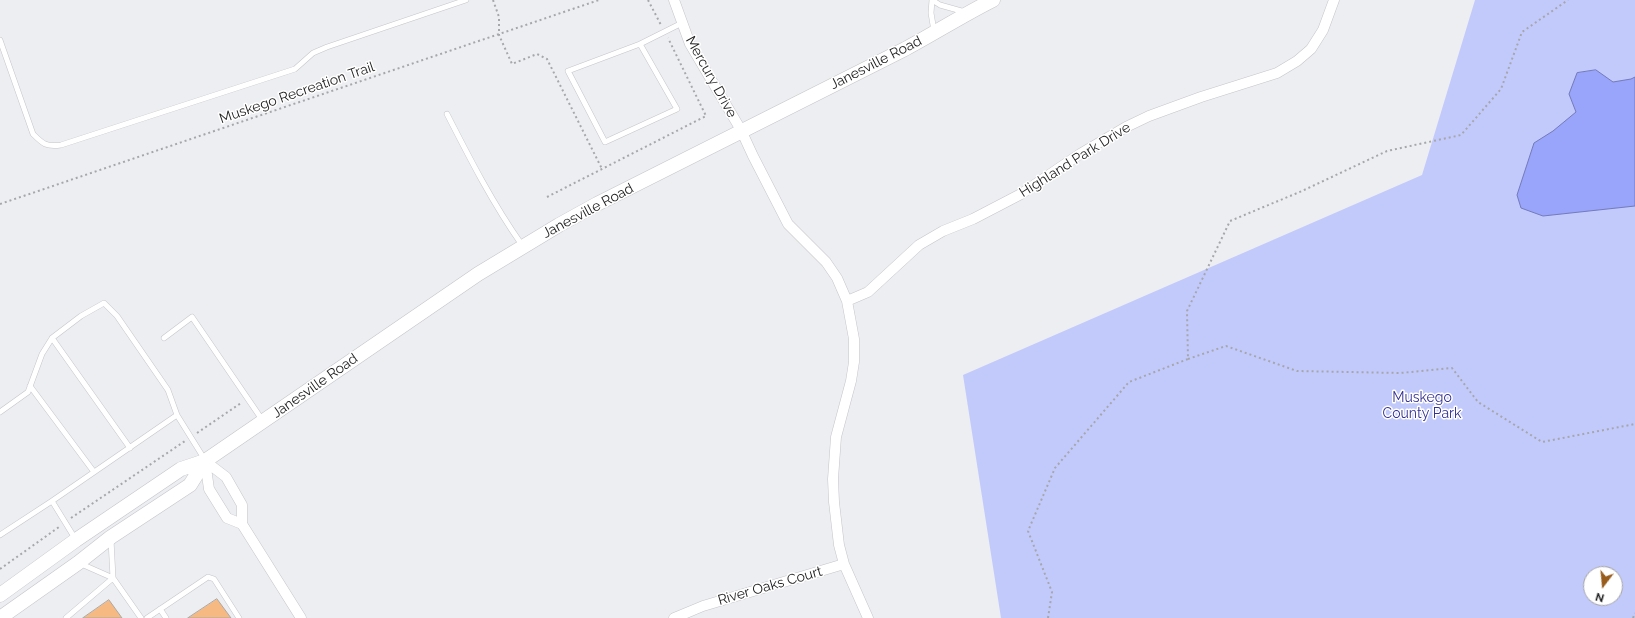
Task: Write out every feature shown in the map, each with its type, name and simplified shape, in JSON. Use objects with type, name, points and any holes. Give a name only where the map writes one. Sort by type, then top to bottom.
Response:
[{"type":"main road","name":"Janesville Road","points":[[0,595],[76,540],[181,469],[205,461],[478,274],[523,246],[597,204],[934,33],[968,12],[993,0]]},
{"type":"main road","name":"Janesville Road","points":[[0,618],[78,563],[111,537],[190,485],[205,461]]},
{"type":"street","name":"Mercury Drive","points":[[674,0],[690,44],[741,130],[788,224],[826,262],[837,278],[847,300],[854,339],[854,362],[851,381],[836,437],[833,479],[834,502],[839,545],[844,564],[868,618]]},
{"type":"street","name":"Highland Park Drive","points":[[847,300],[868,292],[919,245],[943,231],[973,219],[1021,194],[1080,154],[1126,127],[1149,116],[1201,97],[1277,73],[1297,61],[1311,49],[1323,30],[1334,0]]},
{"type":"street","points":[[205,461],[209,489],[227,518],[242,524]]},
{"type":"street","points":[[205,461],[226,477],[242,505],[242,524],[301,618]]},
{"type":"street","name":"River Oaks Court","points":[[674,618],[703,606],[844,564]]},
{"type":"lane","points":[[0,40],[33,134],[42,143],[51,147],[68,143],[295,69],[313,53],[327,47],[466,0]]},
{"type":"lane","points":[[934,33],[931,13],[932,0],[940,5],[968,12]]},
{"type":"lane","points":[[640,44],[676,109],[605,142],[568,71],[640,44],[682,23]]},
{"type":"lane","points":[[447,114],[477,174],[502,217],[523,246]]},
{"type":"lane","points":[[0,412],[28,392],[42,354],[52,338],[81,316],[104,303],[117,316],[168,390],[177,416],[205,461]]},
{"type":"lane","points":[[164,338],[192,317],[264,421]]},
{"type":"lane","points":[[52,338],[130,448]]},
{"type":"lane","points":[[30,386],[94,472]]},
{"type":"lane","points":[[0,535],[177,416]]},
{"type":"lane","points":[[52,501],[76,540]]},
{"type":"lane","points":[[111,537],[114,578],[141,618]]},
{"type":"lane","points":[[78,563],[114,578]]},
{"type":"lane","points":[[147,618],[208,576],[214,579],[239,618]]},
{"type":"lane","points":[[66,618],[114,578]]},
{"type":"lane","points":[[160,609],[166,618]]},
{"type":"path","points":[[493,0],[499,17],[499,35],[512,64],[537,54],[547,60],[602,169]]},
{"type":"path","name":"Muskego Recreation Trail","points":[[0,204],[599,0]]},
{"type":"path","points":[[1188,359],[1187,311],[1230,221],[1302,191],[1387,151],[1461,135],[1501,89],[1522,32],[1568,0]]},
{"type":"path","points":[[1048,618],[1052,592],[1028,531],[1055,468],[1129,382],[1226,346],[1297,371],[1400,373],[1452,368],[1478,402],[1542,442],[1635,424]]},
{"type":"path","points":[[0,569],[66,522],[248,399]]},
{"type":"path","points":[[1633,618],[1635,613]]},
{"type":"green space","name":"Muskego County Park","points":[[1475,0],[1635,0],[1635,618],[1001,618],[963,375],[1422,175]]},
{"type":"water","points":[[1596,70],[1613,82],[1635,77],[1635,206],[1543,216],[1521,208],[1517,195],[1534,143],[1553,131],[1576,112],[1569,94],[1577,73]]},
{"type":"building","points":[[217,599],[231,618],[188,618]]},
{"type":"building","points":[[109,600],[122,618],[83,618]]}]
